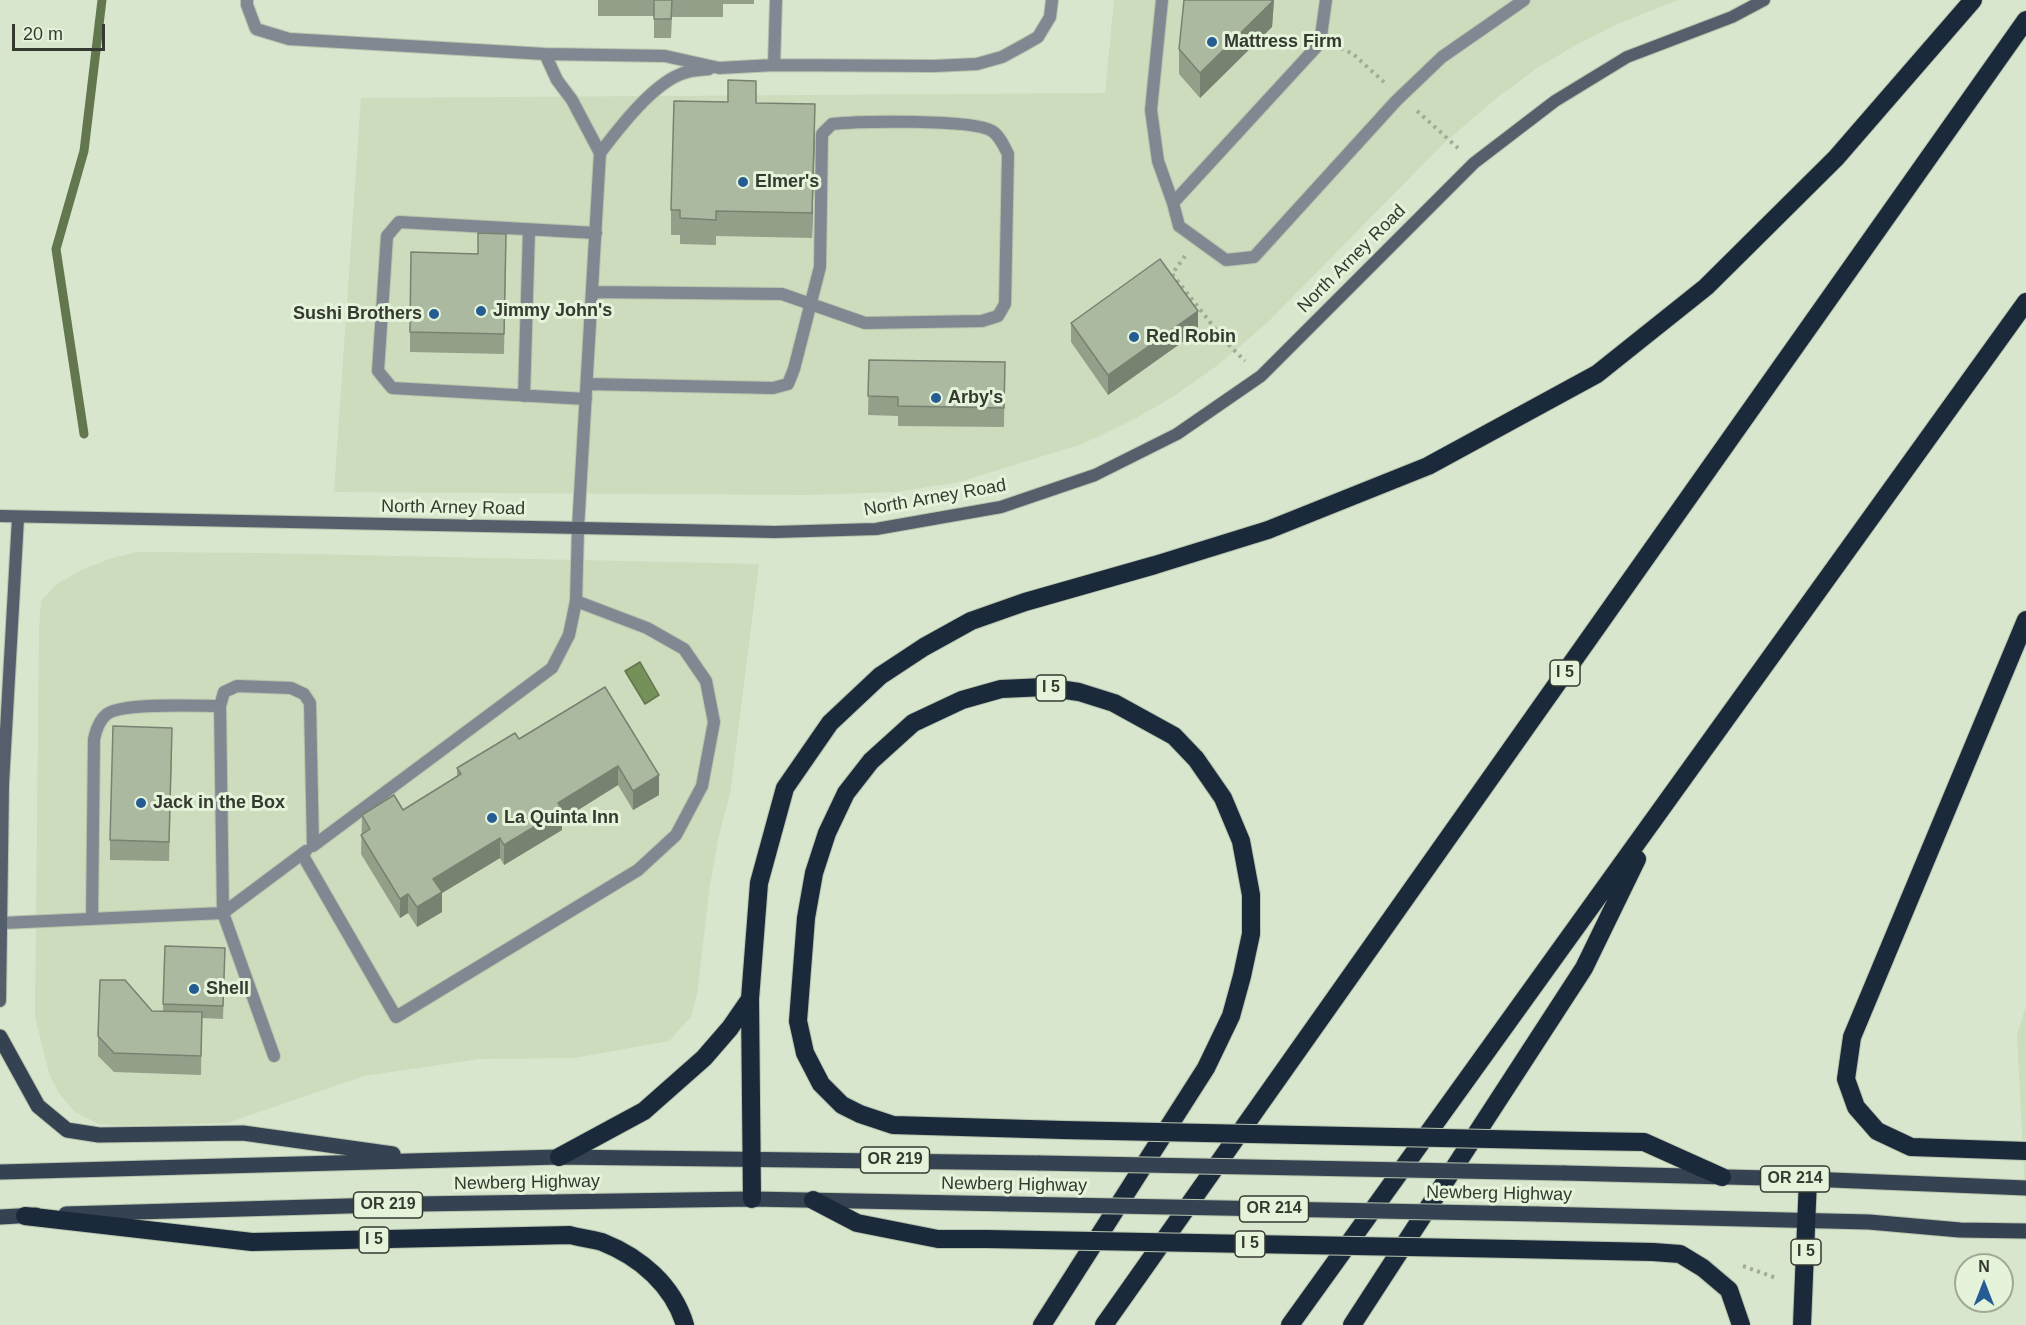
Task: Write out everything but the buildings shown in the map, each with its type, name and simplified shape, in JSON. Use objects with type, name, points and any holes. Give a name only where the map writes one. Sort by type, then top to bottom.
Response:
[{"type":"highway","points":[[752,1199],[750,999],[759,883],[785,788],[830,723],[880,676],[924,647],[972,621],[1025,602],[1268,530],[1428,466],[1596,374],[1706,287],[1819,174],[1973,0]]},
{"type":"highway","name":"I 5","points":[[1104,1325],[2026,20]]},
{"type":"highway","points":[[1290,1325],[2026,302]]},
{"type":"highway","points":[[2026,620],[1852,1037],[1845,1079],[1856,1107],[1877,1131],[1911,1147],[2026,1151]]},
{"type":"highway","name":"I 5","points":[[1042,1325],[1206,1068],[1231,1016],[1242,976],[1251,934],[1251,895],[1241,841],[1223,798],[1196,759],[1174,736],[1114,704],[1079,692],[1045,687],[1001,689],[962,700],[914,723],[871,760],[846,793],[827,833],[814,873],[806,918],[798,1021],[805,1053],[821,1084],[842,1105],[892,1125],[1063,1130],[1584,1141],[1644,1142],[1722,1177]]},
{"type":"highway","points":[[1352,1325],[1584,968],[1659,814]]},
{"type":"highway","points":[[559,1157],[644,1111],[704,1058],[730,1028],[750,999]]},
{"type":"highway","name":"I 5","points":[[1802,1325],[1808,1179]]},
{"type":"highway","name":"I 5","points":[[813,1200],[857,1224],[938,1239],[1653,1251],[1680,1254],[1703,1268],[1729,1290],[1741,1325]]},
{"type":"highway","name":"I 5","points":[[25,1216],[252,1242],[570,1235],[601,1242],[642,1262],[670,1296],[685,1325]]},
{"type":"main road","name":"North Arney Road","points":[[0,516],[775,532],[876,529],[1000,507],[1106,470],[1177,434],[1260,376],[1474,163],[1555,101],[1627,57],[1732,17],[1764,0]]},
{"type":"main road","points":[[0,1001],[3,784],[18,518]]},
{"type":"main road","points":[[0,1037],[38,1106],[67,1130],[99,1135],[243,1133],[438,1160]]},
{"type":"main road","name":"Newberg Highway","points":[[0,1172],[559,1157],[751,1158],[1564,1173],[1808,1179],[2026,1188]]},
{"type":"main road","name":"Newberg Highway","points":[[0,1217],[429,1204],[752,1199],[1869,1222],[1960,1230],[2026,1232]]},
{"type":"lane","points":[[247,0],[256,29],[289,39],[545,54],[665,56],[719,68]]},
{"type":"lane","points":[[774,65],[776,0]]},
{"type":"lane","points":[[600,153],[625,121],[667,81],[683,73],[719,68],[774,65],[977,64],[1002,57],[1038,37],[1050,17],[1052,0]]},
{"type":"lane","points":[[1162,0],[1151,110],[1158,161],[1179,226],[1226,260],[1254,257],[1396,101],[1442,57],[1524,0]]},
{"type":"lane","points":[[1173,203],[1320,43],[1326,0]]},
{"type":"lane","points":[[2,923],[223,913],[552,668],[569,635],[576,601],[578,528],[600,153],[572,100],[557,80],[545,54]]},
{"type":"lane","points":[[588,384],[773,388],[788,384],[794,369],[810,304],[820,267],[822,134],[832,124],[908,122],[964,125],[992,130],[1003,143],[1008,154],[1005,304],[998,316],[982,321],[865,323],[810,304],[782,294],[593,292]]},
{"type":"lane","points":[[586,399],[392,388],[378,371],[387,236],[399,222],[596,233]]},
{"type":"lane","points":[[524,396],[529,230]]},
{"type":"lane","points":[[302,854],[396,1017],[638,870],[676,835],[702,786],[714,722],[706,681],[684,649],[647,628],[576,601]]},
{"type":"lane","points":[[274,1056],[223,913],[220,706],[224,692],[237,686],[291,688],[304,694],[310,703],[313,846]]},
{"type":"lane","points":[[92,919],[94,739],[97,726],[107,713],[129,707],[220,706]]},
{"type":"path","points":[[1197,239],[1172,274],[1225,341],[1260,376]]},
{"type":"path","points":[[1740,1266],[1776,1278]]},
{"type":"shaded area","points":[[1114,0],[1678,0],[1615,25],[1576,45],[1537,68],[1494,100],[1442,145],[1267,323],[1218,365],[1174,396],[1133,420],[1082,444],[959,482],[897,492],[807,495],[334,492],[361,98],[1105,93]]},
{"type":"shaded area","points":[[137,552],[759,564],[730,794],[719,835],[710,885],[697,994],[691,1017],[669,1041],[574,1058],[479,1059],[364,1076],[227,1123],[123,1126],[99,1124],[75,1112],[58,1092],[49,1073],[35,1017],[41,601],[57,584],[81,570],[112,558]]},
{"type":"shaded area","points":[[640,662],[659,695],[645,704],[625,671]]},
{"type":"shaded area","points":[[2026,1006],[2026,1212],[2017,1035]]},
{"type":"waterway","points":[[84,434],[56,249],[84,151],[102,0]]},
{"type":"place","name":"Mattress Firm","points":[[1212,42]]},
{"type":"place","name":"Elmer's","points":[[743,182]]},
{"type":"place","name":"Jimmy John's","points":[[481,311]]},
{"type":"place","name":"Sushi Brothers","points":[[434,314]]},
{"type":"place","name":"Red Robin","points":[[1134,337]]},
{"type":"place","name":"Arby's","points":[[936,398]]},
{"type":"place","name":"Jack in the Box","points":[[141,803]]},
{"type":"place","name":"La Quinta Inn","points":[[492,818]]},
{"type":"place","name":"Shell","points":[[194,989]]}]
